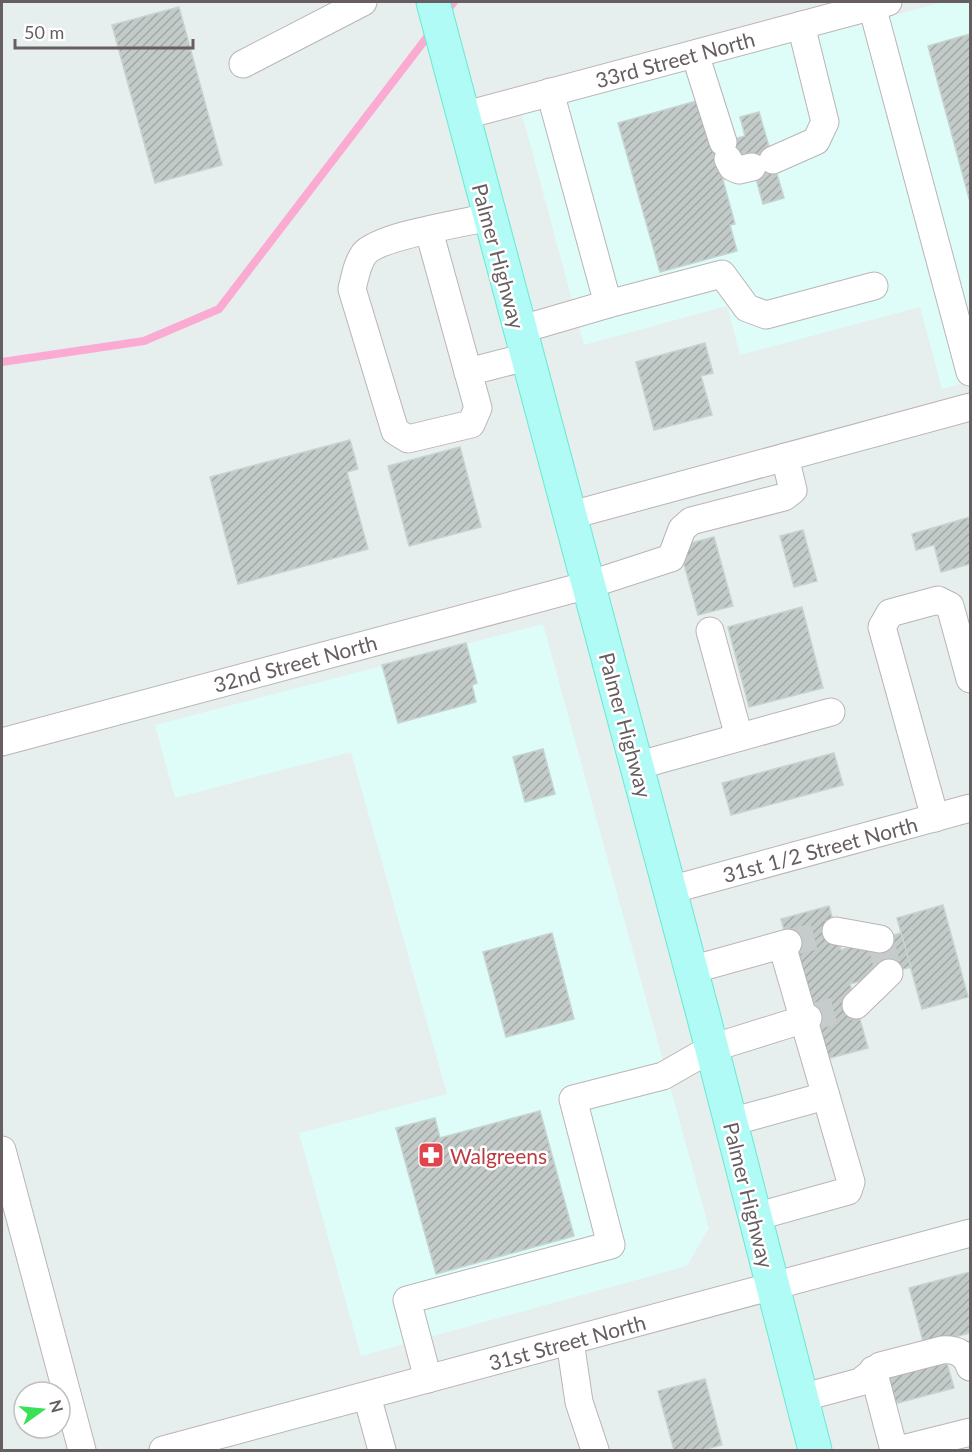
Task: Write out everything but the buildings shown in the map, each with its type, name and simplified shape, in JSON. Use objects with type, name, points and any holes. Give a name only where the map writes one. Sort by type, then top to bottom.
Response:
[{"type":"main road","name":"Palmer Highway","points":[[433,2],[568,516],[670,890],[814,1450]]},
{"type":"street","points":[[243,64],[333,8],[363,2]]},
{"type":"street","points":[[880,4],[970,372]]},
{"type":"street","name":"33rd Street North","points":[[462,116],[880,4]]},
{"type":"street","points":[[695,54],[744,157],[816,141],[825,122],[801,25]]},
{"type":"street","points":[[550,92],[608,304]]},
{"type":"street","points":[[429,231],[478,408],[471,424],[408,440],[395,431],[352,289],[357,268],[365,252],[386,241],[489,217]]},
{"type":"street","points":[[468,372],[522,343],[608,304],[722,274],[747,308],[766,315],[874,286]]},
{"type":"street","points":[[568,516],[970,407]]},
{"type":"street","name":"32nd Street North","points":[[2,742],[588,585],[671,558],[682,529],[691,521],[784,497],[793,490],[785,457]]},
{"type":"street","points":[[935,818],[882,627],[890,613],[938,600],[950,606],[970,680]]},
{"type":"street","points":[[710,631],[739,737]]},
{"type":"street","points":[[636,766],[831,712]]},
{"type":"street","name":"31st 1/2 Street North","points":[[670,890],[970,808]]},
{"type":"street","points":[[836,931],[880,939]]},
{"type":"street","points":[[691,970],[785,944],[825,1096],[851,1182],[848,1191],[755,1217]]},
{"type":"street","points":[[856,1005],[889,973]]},
{"type":"street","points":[[428,1379],[407,1300],[611,1245],[573,1099],[663,1076],[711,1048],[805,1020]]},
{"type":"street","points":[[730,1122],[825,1096]]},
{"type":"street","points":[[2,1150],[82,1450]]},
{"type":"street","name":"31st Street North","points":[[163,1450],[970,1233]]},
{"type":"street","points":[[570,1341],[579,1402],[595,1450]]},
{"type":"street","points":[[801,1398],[860,1382],[880,1366],[952,1350],[961,1354],[970,1367]]},
{"type":"street","points":[[873,1370],[896,1450],[969,1426]]},
{"type":"street","points":[[367,1396],[382,1450]]},
{"type":"shaded area","points":[[944,2],[970,2],[970,381],[942,389],[920,307],[740,355],[727,306],[584,345],[522,114]]},
{"type":"shaded area","points":[[543,624],[709,1228],[687,1266],[361,1356],[299,1133],[447,1094],[351,752],[175,798],[155,725]]},
{"type":"waterway","points":[[445,13],[454,2]]},
{"type":"waterway","points":[[2,362],[144,341],[219,309],[431,32]]},
{"type":"tunnel","points":[[788,943],[836,931]]},
{"type":"tunnel","points":[[880,939],[889,973]]},
{"type":"tunnel","points":[[808,1018],[856,1005]]},
{"type":"place","name":"Walgreens","points":[[431,1155]]}]
